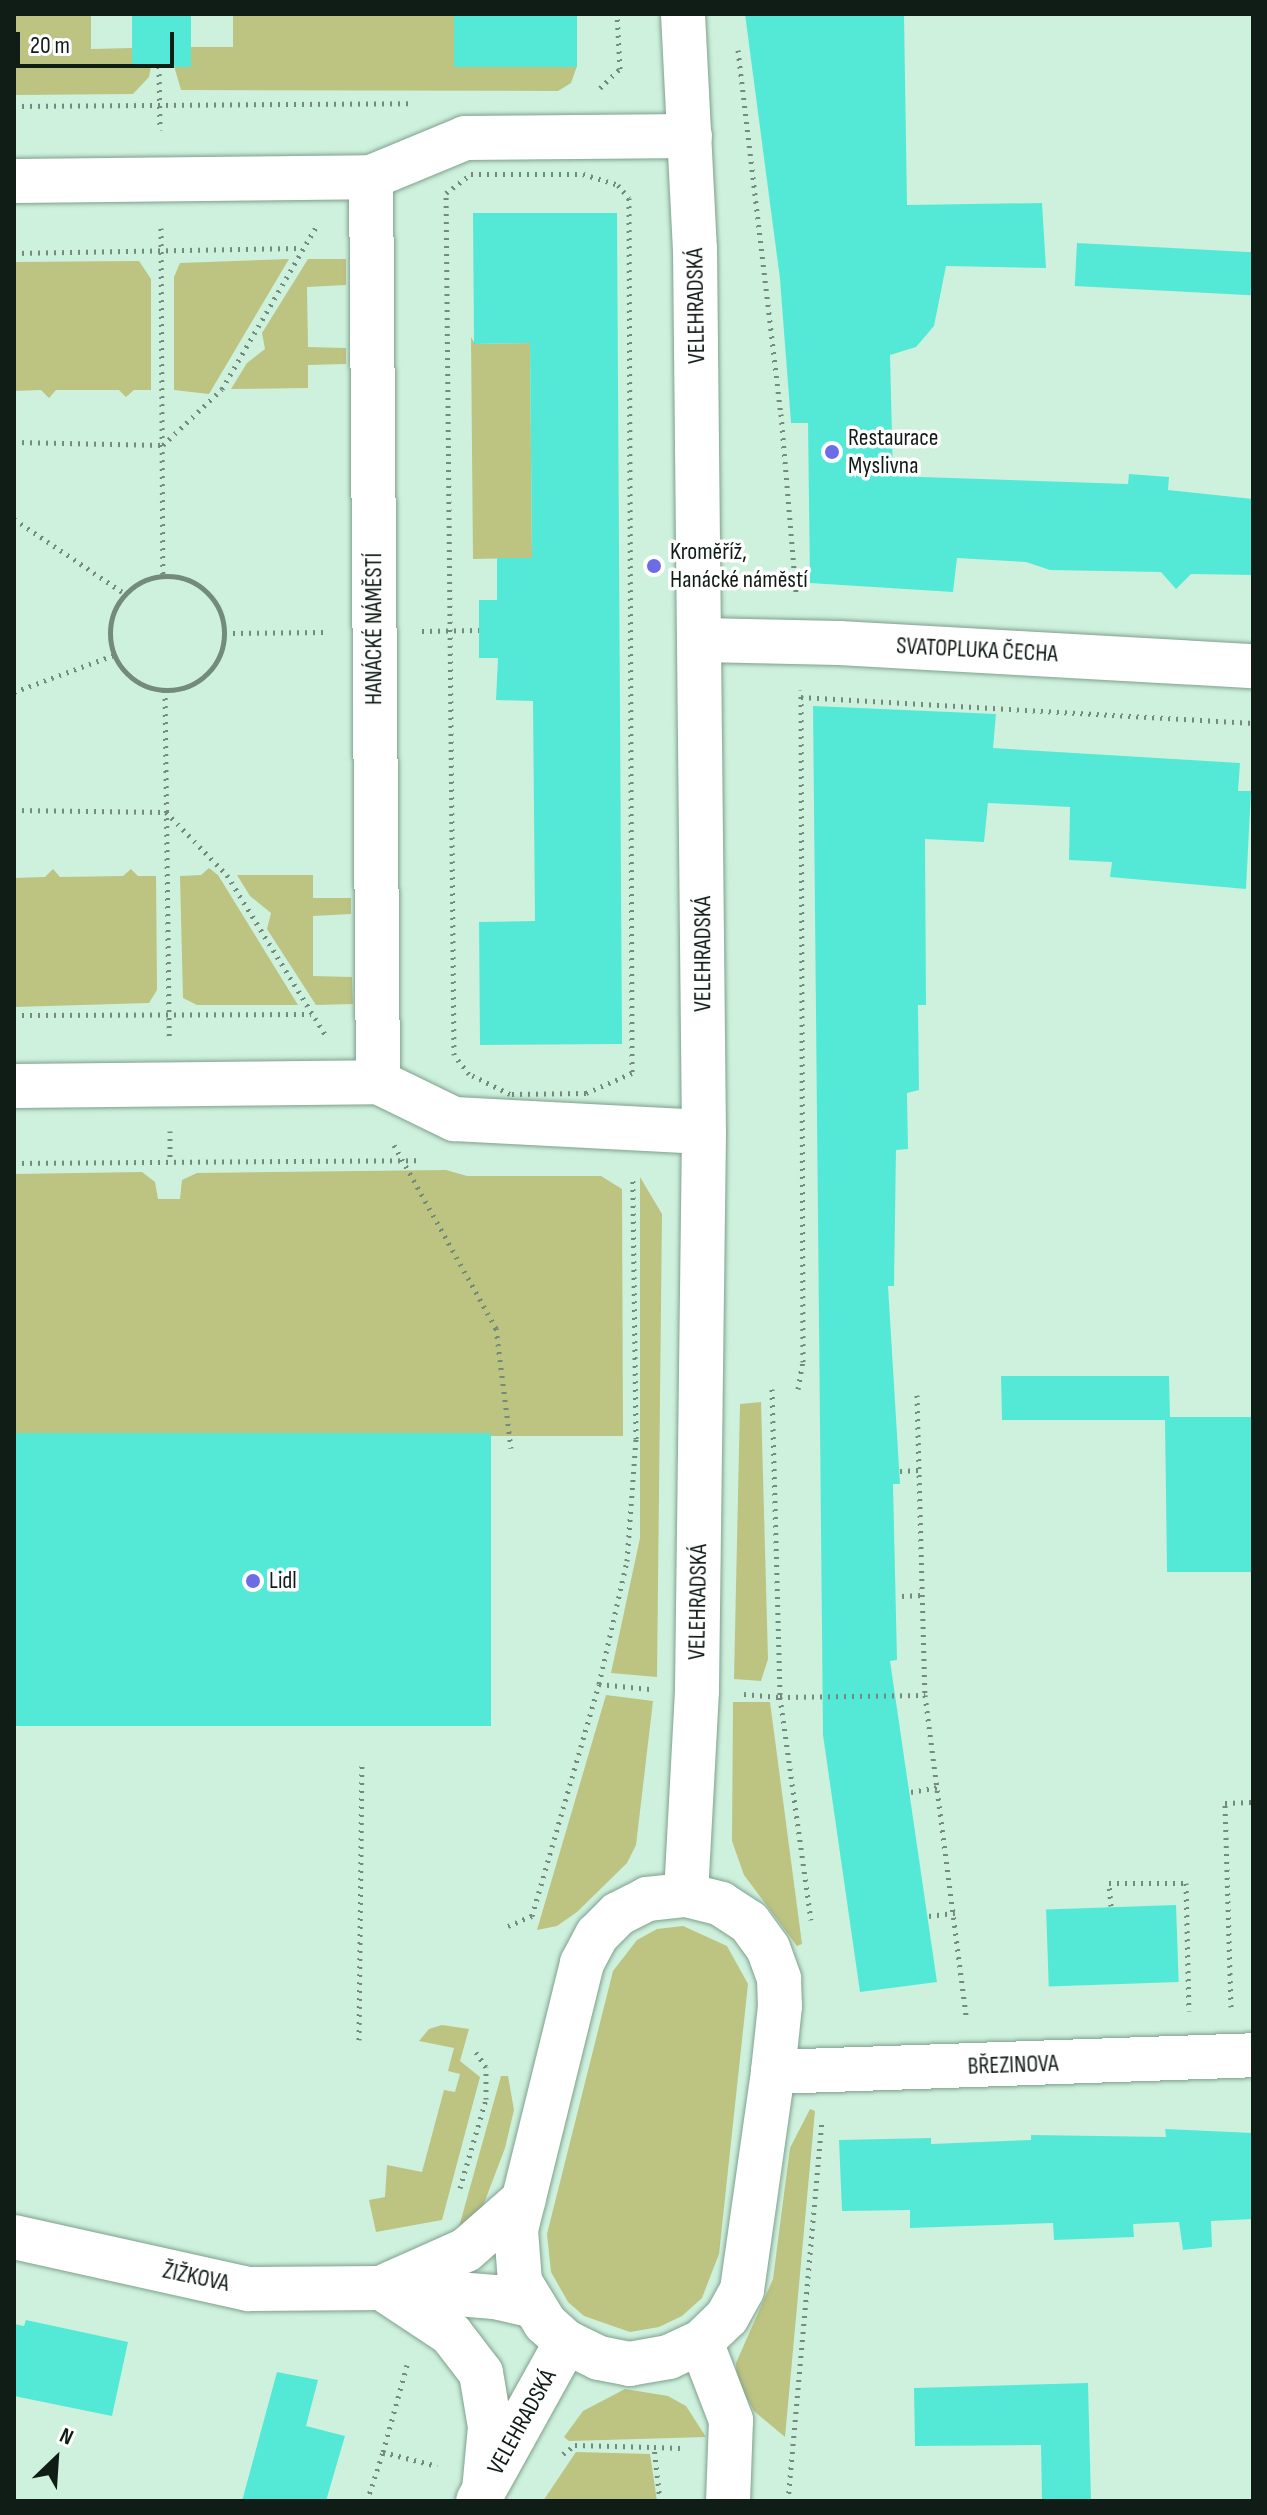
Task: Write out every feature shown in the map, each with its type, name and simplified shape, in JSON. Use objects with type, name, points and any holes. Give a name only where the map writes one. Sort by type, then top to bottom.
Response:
[{"type":"street","name":"VELEHRADSKÁ","points":[[683,14],[690,136],[701,640],[704,1132],[697,1691],[686,1895]]},
{"type":"street","points":[[14,181],[361,176],[465,138],[690,136]]},
{"type":"street","name":"HANÁCKÉ NÁMĚSTÍ","points":[[361,176],[366,1082]]},
{"type":"street","name":"SVATOPLUKA ČECHA","points":[[701,640],[1253,666]]},
{"type":"street","points":[[14,1086],[366,1082],[454,1119],[632,1131],[704,1132]]},
{"type":"street","name":"VELEHRADSKÁ","points":[[686,1895],[721,1904],[749,1922],[768,1948],[780,1992],[773,2072],[742,2290],[727,2317],[701,2342],[669,2357],[630,2364],[599,2358],[566,2342],[531,2305],[515,2257],[524,2199],[582,1963],[597,1935],[618,1914],[647,1899],[686,1895]]},
{"type":"street","name":"BŘEZINOVA","points":[[773,2072],[1253,2055]]},
{"type":"street","points":[[381,2288],[466,2250],[524,2199]]},
{"type":"street","name":"ŽIŽKOVA","points":[[14,2237],[249,2289],[381,2288],[531,2305]]},
{"type":"street","points":[[381,2288],[451,2334],[481,2373],[490,2427],[470,2487]]},
{"type":"street","name":"VELEHRADSKÁ","points":[[470,2487],[566,2342]]},
{"type":"street","points":[[701,2342],[731,2420],[728,2501]]},
{"type":"path","points":[[738,45],[781,414],[796,602]]},
{"type":"path","points":[[159,66],[163,575]]},
{"type":"path","points":[[14,106],[418,103]]},
{"type":"path","points":[[394,116],[403,104]]},
{"type":"path","points":[[508,1926],[532,1916],[599,1684],[627,1561],[636,1439],[629,198],[618,185],[583,174],[471,174],[446,193],[454,1055],[469,1074],[510,1094],[586,1093],[632,1073]]},
{"type":"path","points":[[14,442],[163,445],[222,389],[301,248],[361,176]]},
{"type":"path","points":[[14,253],[301,248]]},
{"type":"path","points":[[14,519],[125,594]]},
{"type":"path","points":[[163,575],[181,577],[213,598],[225,633],[221,651],[206,674],[183,688],[165,690],[126,673],[114,655],[113,612],[125,594],[142,581],[163,575]]},
{"type":"path","points":[[412,631],[479,630]]},
{"type":"path","points":[[225,633],[338,633]]},
{"type":"path","points":[[14,692],[114,655]]},
{"type":"path","points":[[798,1389],[803,1362],[801,684]]},
{"type":"path","points":[[165,690],[170,1161]]},
{"type":"path","points":[[801,697],[1253,723]]},
{"type":"path","points":[[14,810],[166,812],[227,875],[312,1014],[366,1082],[403,1160],[496,1328],[511,1448]]},
{"type":"path","points":[[14,1015],[312,1014]]},
{"type":"path","points":[[14,1163],[427,1160]]},
{"type":"path","points":[[622,1175],[633,1180]]},
{"type":"path","points":[[772,1389],[780,1697],[814,1934]]},
{"type":"path","points":[[917,1395],[925,1695],[967,2024]]},
{"type":"path","points":[[900,1471],[918,1470]]},
{"type":"path","points":[[902,1596],[922,1595]]},
{"type":"path","points":[[599,1684],[650,1689]]},
{"type":"path","points":[[735,1693],[780,1697],[925,1695]]},
{"type":"path","points":[[359,2040],[362,1764]]},
{"type":"path","points":[[911,1792],[938,1787]]},
{"type":"path","points":[[1232,2013],[1225,1803],[1253,1802]]},
{"type":"path","points":[[1111,1906],[1109,1883],[1186,1883],[1189,2014],[1203,2014]]},
{"type":"path","points":[[929,1916],[955,1913]]},
{"type":"path","points":[[1217,2013],[1242,2013]]},
{"type":"path","points":[[456,2199],[486,2099],[486,2067],[476,2052]]},
{"type":"path","points":[[788,2501],[822,2119],[833,2108],[862,2105],[862,2070]]},
{"type":"path","points":[[367,2501],[407,2363],[394,2358]]},
{"type":"path","points":[[556,2463],[575,2445],[654,2447]]},
{"type":"path","points":[[383,2452],[470,2487]]},
{"type":"green space","points":[[14,14],[91,14],[91,49],[133,48],[151,66],[149,77],[133,94],[14,95]]},
{"type":"green space","points":[[233,14],[454,14],[455,67],[577,66],[571,83],[558,91],[181,90],[174,66],[190,65],[191,47],[233,47]]},
{"type":"green space","points":[[289,259],[209,394],[174,390],[174,277],[180,263]]},
{"type":"green space","points":[[308,259],[346,259],[346,285],[307,287],[308,347],[346,348],[346,364],[308,365],[308,388],[231,389],[247,363],[265,349],[262,333]]},
{"type":"green space","points":[[139,261],[151,279],[151,390],[134,390],[126,397],[119,390],[56,390],[49,398],[41,390],[14,391],[14,262]]},
{"type":"green space","points":[[471,337],[475,344],[530,343],[532,558],[473,559]]},
{"type":"green space","points":[[209,868],[218,875],[298,1005],[197,1005],[183,998],[180,876],[201,875]]},
{"type":"green space","points":[[53,869],[60,877],[123,876],[131,869],[138,876],[156,876],[157,990],[149,1003],[14,1007],[14,878],[45,877]]},
{"type":"green space","points":[[237,875],[313,875],[313,898],[351,898],[351,914],[313,916],[313,976],[352,977],[353,1004],[316,1005],[267,929],[271,913],[250,896]]},
{"type":"green space","points":[[446,1170],[467,1176],[601,1176],[622,1189],[623,1436],[14,1436],[14,1174],[142,1172],[155,1182],[158,1199],[180,1199],[182,1180],[197,1173]]},
{"type":"green space","points":[[640,1177],[662,1214],[657,1677],[611,1673],[640,1538]]},
{"type":"green space","points":[[761,1402],[768,1659],[761,1681],[734,1679],[740,1404]]},
{"type":"green space","points":[[606,1695],[653,1701],[636,1845],[627,1863],[577,1912],[557,1926],[537,1930]]},
{"type":"green space","points":[[733,1702],[770,1702],[802,1944],[797,1946],[744,1875],[732,1841]]},
{"type":"green space","points":[[683,1926],[727,1946],[748,1984],[719,2254],[702,2298],[682,2316],[659,2327],[630,2332],[584,2316],[568,2302],[551,2272],[547,2234],[613,1971],[637,1940],[657,1929]]},
{"type":"green space","points":[[442,2025],[469,2029],[460,2061],[480,2077],[442,2220],[376,2232],[369,2200],[385,2197],[387,2165],[422,2172],[444,2090],[455,2092],[460,2074],[448,2071],[454,2048],[419,2041],[429,2029]]},
{"type":"green space","points":[[501,2076],[508,2076],[514,2110],[505,2148],[483,2206],[459,2227]]},
{"type":"green space","points":[[810,2109],[815,2111],[785,2437],[754,2411],[737,2381],[736,2363],[773,2279],[790,2148]]},
{"type":"green space","points":[[625,2389],[668,2396],[686,2406],[706,2437],[569,2441],[564,2437],[583,2411]]},
{"type":"green space","points":[[576,2452],[650,2454],[657,2501],[543,2501]]},
{"type":"building","points":[[132,14],[191,14],[191,67],[132,67]]},
{"type":"building","points":[[454,14],[577,14],[577,67],[454,67]]},
{"type":"building","points":[[745,14],[904,14],[907,205],[1042,203],[1046,268],[946,266],[934,326],[916,347],[890,355],[893,476],[1128,484],[1129,474],[1169,477],[1168,490],[1253,499],[1253,575],[1191,574],[1176,589],[1161,572],[1050,570],[1026,562],[957,558],[953,592],[810,583],[808,423],[791,423],[780,279]]},
{"type":"building","points":[[473,213],[617,213],[622,1044],[480,1045],[479,922],[535,921],[533,701],[496,700],[498,658],[479,658],[479,600],[497,600],[497,558],[532,558],[530,343],[474,344]]},
{"type":"building","points":[[1077,243],[1253,252],[1251,295],[1075,286]]},
{"type":"building","points":[[813,706],[996,714],[993,748],[1240,763],[1238,791],[1251,791],[1246,889],[1110,877],[1112,862],[1069,860],[1070,807],[988,803],[984,842],[925,839],[926,1005],[918,1005],[919,1090],[907,1093],[908,1149],[896,1150],[894,1286],[888,1286],[900,1484],[893,1484],[897,1660],[890,1661],[937,1982],[860,1992],[823,1735]]},
{"type":"building","points":[[1001,1376],[1169,1376],[1170,1417],[1253,1417],[1253,1572],[1167,1572],[1165,1420],[1002,1420]]},
{"type":"building","name":"Lidl","points":[[14,1433],[491,1433],[491,1726],[14,1726]]},
{"type":"building","points":[[1176,1905],[1179,1982],[1049,1986],[1046,1910]]},
{"type":"building","points":[[1165,2129],[1253,2133],[1253,2219],[1211,2221],[1212,2247],[1183,2250],[1179,2222],[1133,2224],[1134,2237],[1054,2240],[1053,2223],[910,2228],[910,2210],[842,2211],[839,2140],[931,2138],[931,2144],[1031,2140],[1031,2135],[1166,2137]]},
{"type":"building","points":[[26,2320],[128,2342],[112,2416],[14,2396],[14,2324],[24,2326]]},
{"type":"building","points":[[277,2372],[318,2380],[306,2426],[345,2436],[326,2501],[242,2501]]},
{"type":"building","points":[[1088,2383],[1091,2501],[1042,2501],[1041,2445],[915,2446],[914,2388]]},
{"type":"place","name":"Restaurace Myslivna","points":[[832,452]]},
{"type":"place","name":"Kroměříž, Hanácké náměstí","points":[[654,566]]},
{"type":"place","name":"Lidl","points":[[253,1581]]}]
